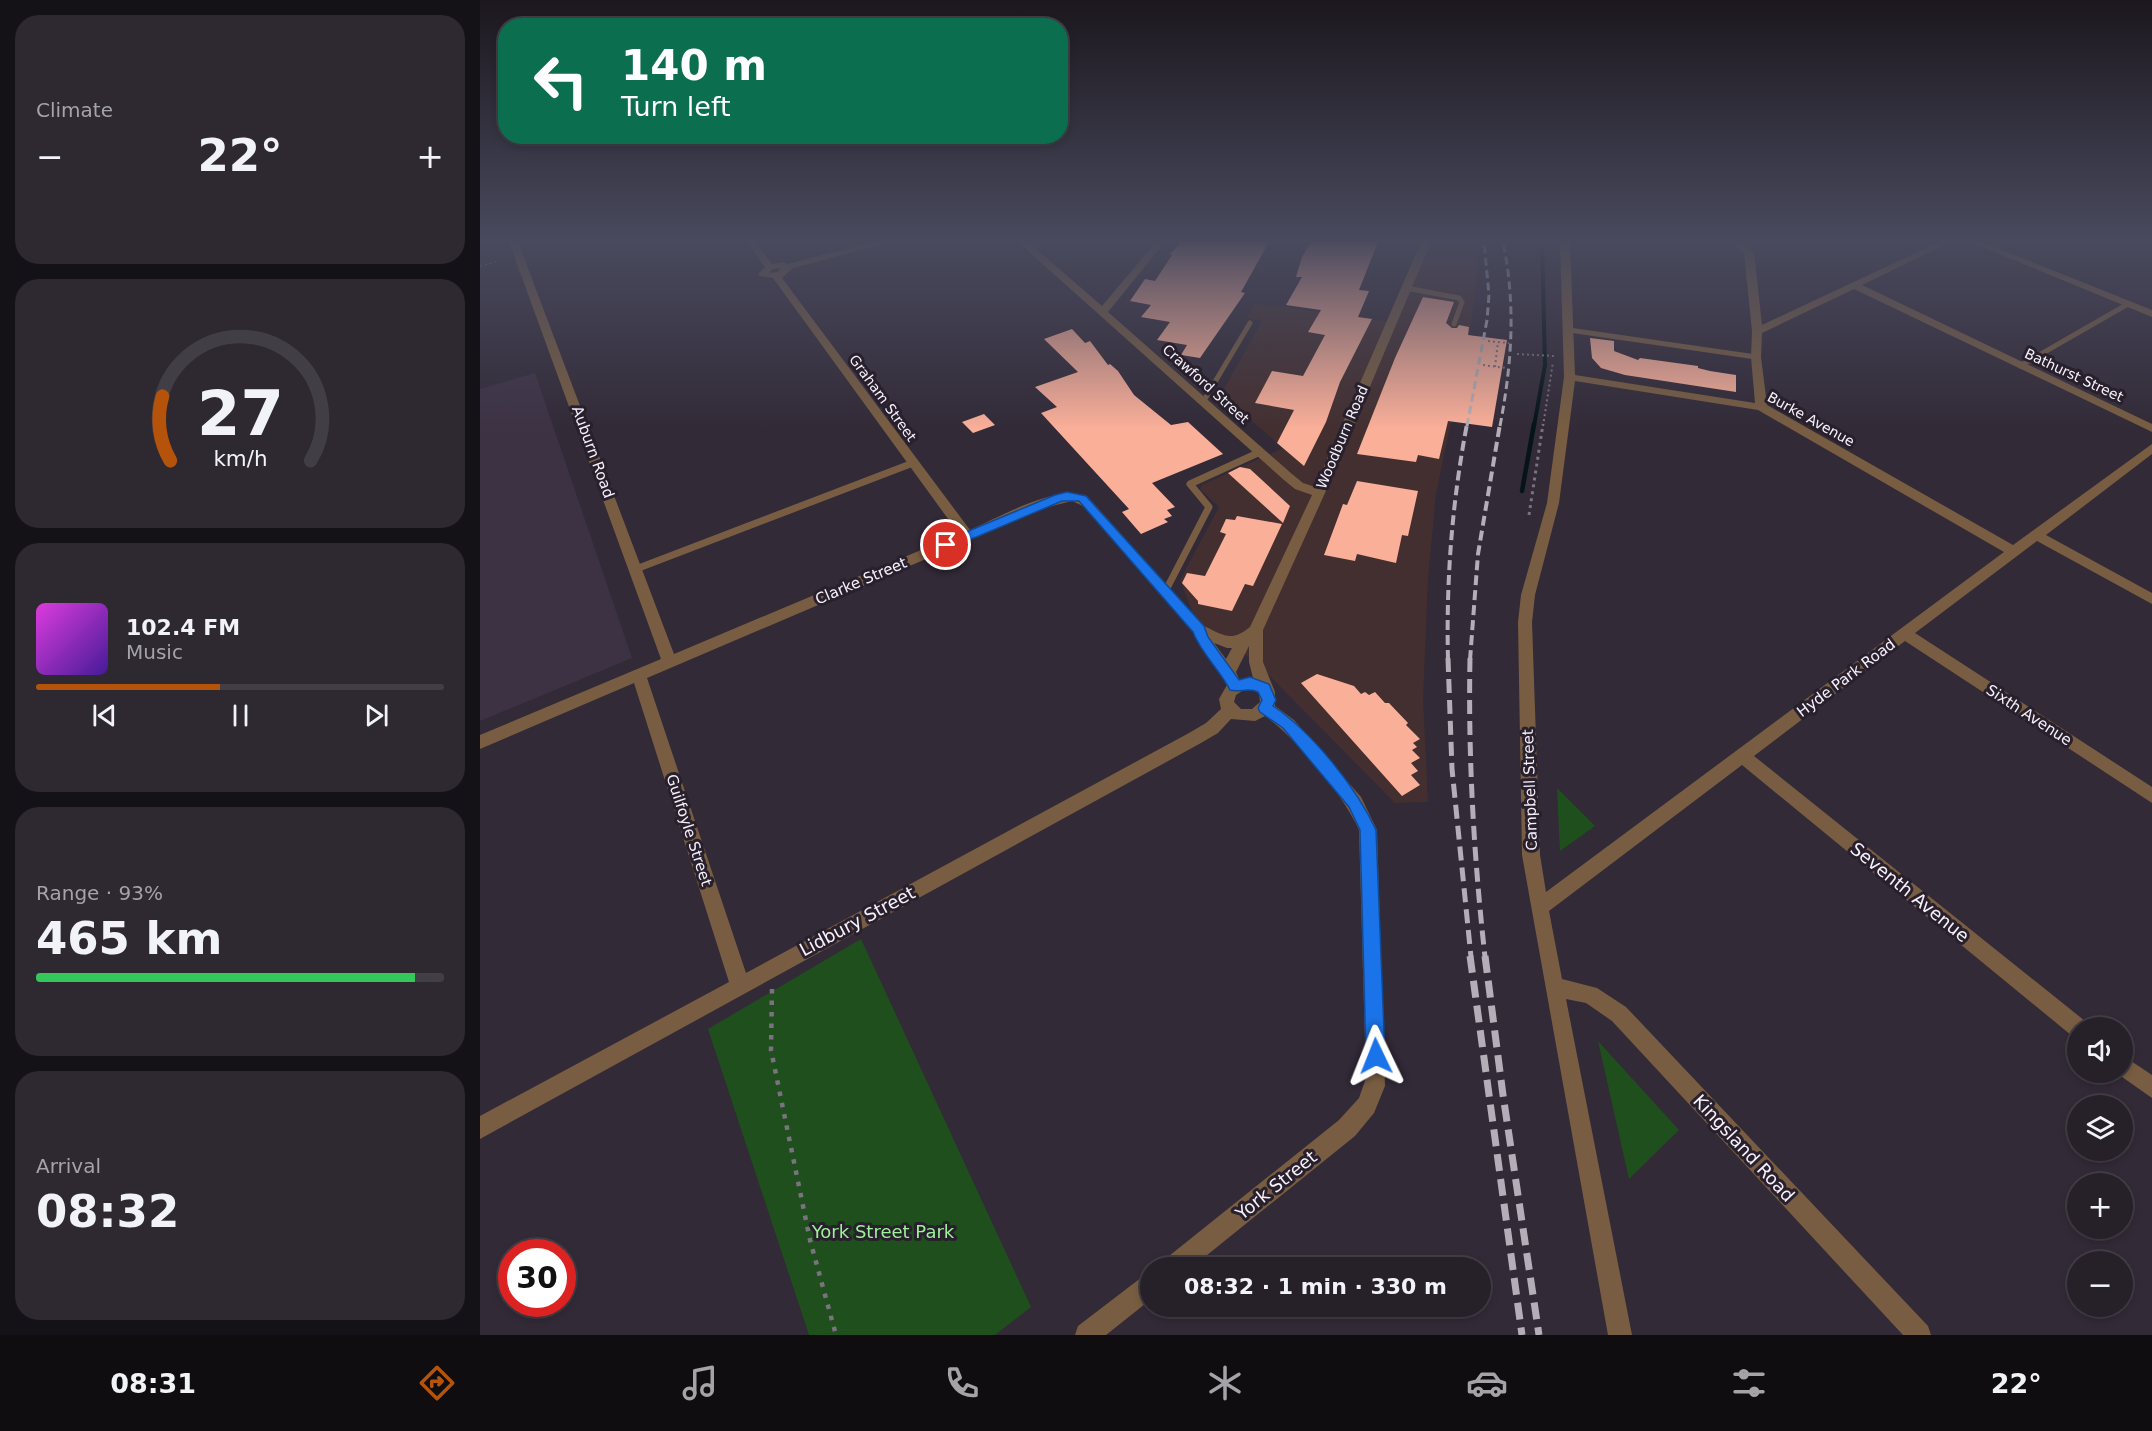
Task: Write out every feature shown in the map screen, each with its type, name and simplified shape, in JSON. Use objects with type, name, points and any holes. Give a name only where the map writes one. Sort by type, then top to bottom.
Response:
[{"type":"street","name":"Auburn Road","points":[[536,304],[670,663]]},
{"type":"street","name":"Graham Street","points":[[797,304],[968,536]]},
{"type":"street","name":"Crawford Street","points":[[1094,304],[1299,486],[1319,493]]},
{"type":"street","points":[[1102,311],[1108,304]]},
{"type":"street","name":"Woodburn Road","points":[[1232,679],[1250,635],[1319,493],[1399,304]]},
{"type":"street","name":"Campbell Street","points":[[1568,304],[1570,377],[1552,503],[1528,595],[1525,622],[1531,855],[1620,1335]]},
{"type":"street","points":[[1754,304],[1761,406]]},
{"type":"street","points":[[1757,331],[1815,304]]},
{"type":"street","name":"Bathurst Street","points":[[1892,304],[2152,428]]},
{"type":"street","points":[[2129,304],[2152,314]]},
{"type":"street","name":"Burke Avenue","points":[[1570,377],[1761,406],[2014,552]]},
{"type":"street","name":"Hyde Park Road","points":[[1539,908],[2150,451]]},
{"type":"street","name":"Clarke Street","points":[[480,742],[1067,496],[1082,498],[1199,630],[1216,640],[1227,643],[1250,635]]},
{"type":"street","points":[[2036,535],[2152,599]]},
{"type":"street","name":"Clarke Street","points":[[1199,630],[1202,639],[1232,679]]},
{"type":"street","name":"Sixth Avenue","points":[[1905,634],[2152,796]]},
{"type":"street","name":"Woodburn Road","points":[[1250,635],[1264,688]]},
{"type":"street","name":"Guilfoyle Street","points":[[639,676],[740,985]]},
{"type":"street","points":[[1232,679],[1264,688],[1269,700],[1265,708],[1249,716],[1237,715],[1230,710],[1226,699],[1232,679]]},
{"type":"street","name":"York Street","points":[[1186,1257],[1347,1128],[1362,1114],[1374,1095],[1376,1078],[1368,830],[1355,802],[1303,741],[1279,716],[1265,708]]},
{"type":"street","name":"Lidbury Street","points":[[480,1128],[1195,738],[1212,728],[1230,710]]},
{"type":"street","name":"Seventh Avenue","points":[[1742,756],[2067,1019]]},
{"type":"street","name":"Kingsland Road","points":[[1555,988],[1576,989],[1597,996],[1619,1014],[1919,1335]]},
{"type":"street","points":[[2133,1074],[2152,1089]]},
{"type":"street","points":[[1087,1335],[1140,1293]]},
{"type":"lane","points":[[1454,324],[1461,304]]},
{"type":"lane","points":[[2020,366],[2127,304]]},
{"type":"lane","points":[[1203,402],[1250,323]]},
{"type":"lane","points":[[1569,330],[1756,357]]},
{"type":"lane","points":[[1165,592],[1209,507],[1190,484],[1260,452]]},
{"type":"lane","points":[[636,569],[913,463]]},
{"type":"path","points":[[1488,341],[1509,343]]},
{"type":"path","points":[[1495,367],[1498,342]]},
{"type":"path","points":[[1517,354],[1554,356],[1529,515]]},
{"type":"path","points":[[1483,365],[1506,368]]},
{"type":"path","points":[[772,967],[771,1050],[810,1240],[836,1335]]},
{"type":"shaded area","points":[[1254,304],[1391,322],[1399,304],[1473,304],[1471,326],[1436,494],[1428,579],[1423,699],[1428,802],[1395,803],[1256,662],[1227,643],[1199,630],[1180,580],[1219,507],[1200,489],[1202,485],[1283,448],[1221,394],[1262,321],[1246,318]]},
{"type":"shaded area","points":[[535,373],[632,658],[480,721],[480,389]]},
{"type":"green space","points":[[1557,788],[1595,826],[1560,851]]},
{"type":"green space","name":"York Street Park","points":[[861,939],[1031,1307],[995,1335],[809,1335],[708,1029]]},
{"type":"green space","points":[[1598,1041],[1679,1130],[1629,1179]]},
{"type":"building","points":[[1147,304],[1237,304],[1200,358],[1181,355],[1187,345],[1157,340],[1170,322],[1141,317],[1151,305]]},
{"type":"building","points":[[1363,304],[1358,317],[1372,319],[1340,382],[1326,422],[1304,466],[1277,443],[1294,410],[1255,403],[1272,371],[1303,376],[1325,335],[1308,332],[1321,310],[1286,305]]},
{"type":"building","points":[[1420,304],[1453,304],[1446,323],[1452,328],[1457,328],[1459,325],[1469,327],[1468,335],[1507,340],[1492,427],[1448,421],[1439,459],[1418,455],[1416,462],[1357,454],[1395,358]]},
{"type":"building","points":[[1072,329],[1085,343],[1090,341],[1108,365],[1110,364],[1118,371],[1134,395],[1171,425],[1188,422],[1223,454],[1152,483],[1175,507],[1167,510],[1172,516],[1164,519],[1168,522],[1141,534],[1122,512],[1129,509],[1041,413],[1057,407],[1035,387],[1078,372],[1044,339]]},
{"type":"building","points":[[1590,338],[1614,341],[1614,351],[1638,360],[1640,358],[1698,366],[1698,368],[1710,371],[1736,375],[1736,392],[1625,375],[1601,368],[1592,358]]},
{"type":"building","points":[[984,414],[995,425],[973,433],[962,422]]},
{"type":"building","points":[[1240,467],[1250,469],[1290,506],[1283,523],[1228,473]]},
{"type":"building","points":[[1357,481],[1418,491],[1408,536],[1402,535],[1396,563],[1357,554],[1355,561],[1324,555],[1343,504],[1347,505]]},
{"type":"building","points":[[1237,516],[1282,524],[1253,586],[1245,584],[1232,611],[1198,604],[1198,601],[1182,583],[1187,573],[1205,576],[1226,534],[1220,532],[1226,519],[1235,520]]},
{"type":"building","points":[[1317,674],[1354,686],[1361,694],[1365,692],[1369,695],[1375,692],[1408,723],[1406,725],[1420,739],[1413,743],[1417,747],[1412,750],[1420,758],[1411,763],[1418,771],[1411,775],[1420,785],[1402,796],[1301,683]]},
{"type":"waterway","points":[[1534,426],[1545,365],[1544,304]]},
{"type":"waterway","points":[[1522,491],[1534,424]]},
{"type":"railway","points":[[1467,426],[1488,304]]},
{"type":"railway","points":[[1500,426],[1510,357],[1511,304]]},
{"type":"railway","points":[[1448,658],[1451,542],[1457,483],[1467,424]]},
{"type":"railway","points":[[1470,660],[1478,554],[1500,424]]},
{"type":"railway","points":[[1448,658],[1452,769],[1471,957]]},
{"type":"railway","points":[[1470,660],[1473,808],[1485,957]]},
{"type":"railway","points":[[1470,956],[1522,1335]]},
{"type":"railway","points":[[1485,956],[1539,1335]]},
{"type":"route","points":[[946,545],[1059,498],[1075,496],[1082,498],[1088,502],[1199,630],[1202,639],[1228,672],[1235,686],[1250,683],[1264,688],[1269,700],[1265,708],[1288,724],[1355,802],[1368,830],[1376,1056]]}]
